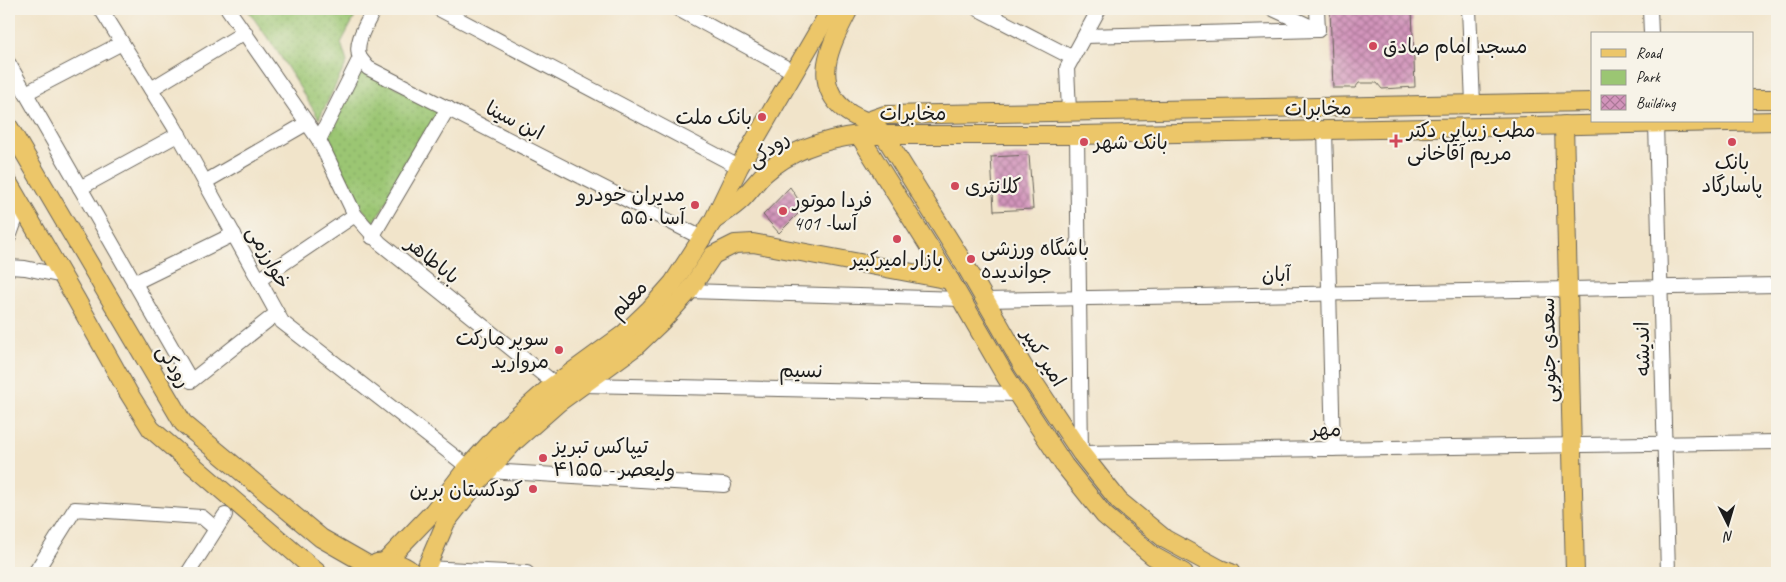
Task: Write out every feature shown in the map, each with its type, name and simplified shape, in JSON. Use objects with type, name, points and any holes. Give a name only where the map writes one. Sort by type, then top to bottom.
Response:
[{"type":"main road","name":"معلم","points":[[372,567],[433,512],[468,467],[503,429],[555,384],[624,334],[650,310],[674,283],[713,221],[739,167],[831,9]]},
{"type":"main road","points":[[849,9],[832,42],[827,60],[826,74],[828,89],[845,111],[862,128]]},
{"type":"main road","points":[[1754,99],[1777,99]]},
{"type":"main road","name":"مخابرات","points":[[862,128],[885,115],[1591,102]]},
{"type":"main road","points":[[1259,108],[1261,130]]},
{"type":"main road","name":"مخابرات","points":[[1754,121],[1777,121]]},
{"type":"main road","name":"مخابرات","points":[[862,128],[884,135],[1077,135],[1716,122]]},
{"type":"main road","name":"سعدى جنوبی","points":[[1564,125],[1575,573]]},
{"type":"main road","name":"رودکی","points":[[9,127],[184,423],[321,538],[372,567],[402,565],[421,571]]},
{"type":"main road","name":"رودکی","points":[[713,221],[740,201],[765,174],[786,157],[817,143],[862,128]]},
{"type":"main road","name":"امیر کبیر","points":[[862,128],[1017,394],[1064,465],[1104,515],[1153,556],[1184,573]]},
{"type":"main road","name":"امیر کبیر","points":[[884,135],[968,270],[1023,366],[1081,453],[1119,501],[1165,539],[1220,570],[1230,573]]},
{"type":"main road","points":[[9,184],[151,429],[318,573]]},
{"type":"main road","name":"معلم","points":[[421,571],[446,522],[515,441],[558,403],[634,347],[662,321],[689,291],[713,255],[735,244],[753,243],[950,280]]},
{"type":"main road","points":[[950,280],[968,270]]},
{"type":"main road","points":[[1153,556],[1160,573]]},
{"type":"street","name":"خوارزمی","points":[[101,9],[179,134],[282,322],[468,467]]},
{"type":"street","name":"باباطاهر","points":[[228,9],[319,140],[355,215],[372,236],[555,384]]},
{"type":"street","points":[[319,140],[360,58],[358,49],[362,33],[374,9]]},
{"type":"street","points":[[439,9],[739,167]]},
{"type":"street","points":[[678,9],[794,72]]},
{"type":"street","points":[[978,9],[1073,58]]},
{"type":"street","points":[[1069,111],[1067,68],[1099,9]]},
{"type":"street","points":[[1273,9],[1318,30]]},
{"type":"street","points":[[1317,9],[1318,30]]},
{"type":"street","points":[[1469,9],[1473,104]]},
{"type":"street","points":[[1650,9],[1651,32]]},
{"type":"street","points":[[1085,36],[1318,30]]},
{"type":"street","points":[[151,89],[245,32]]},
{"type":"street","points":[[26,93],[122,43]]},
{"type":"street","name":"ابن سینا","points":[[360,58],[368,68],[702,238]]},
{"type":"street","points":[[9,64],[190,381],[277,313]]},
{"type":"street","points":[[372,236],[448,108]]},
{"type":"street","points":[[205,182],[307,123]]},
{"type":"street","name":"اندیشه","points":[[1656,123],[1668,573]]},
{"type":"street","points":[[1325,129],[1333,449]]},
{"type":"street","points":[[80,188],[179,134]]},
{"type":"street","points":[[1064,465],[1081,453],[1077,135]]},
{"type":"street","points":[[9,237],[21,204]]},
{"type":"street","points":[[259,280],[355,215]]},
{"type":"street","points":[[134,283],[234,234]]},
{"type":"street","points":[[9,267],[25,268],[63,276]]},
{"type":"street","name":"آبان","points":[[985,300],[1777,285]]},
{"type":"street","points":[[689,291],[961,299]]},
{"type":"street","name":"نسیم","points":[[583,385],[1017,394]]},
{"type":"street","name":"مهر","points":[[1081,453],[1777,442]]},
{"type":"street","points":[[488,471],[724,485]]},
{"type":"street","points":[[35,573],[75,509],[202,517],[216,529]]},
{"type":"street","points":[[188,573],[225,515]]},
{"type":"street","points":[[421,571],[527,573]]},
{"type":"green space","points":[[247,9],[359,9],[341,43],[347,62],[319,119],[279,54]]},
{"type":"green space","points":[[365,71],[441,110],[374,223],[357,202],[325,138],[359,73]]},
{"type":"building","name":"مسجد امام صادق","points":[[1330,9],[1412,9],[1415,87],[1382,89],[1377,83],[1359,83],[1355,88],[1333,88]]},
{"type":"building","points":[[1029,155],[1033,209],[994,211],[991,157]]},
{"type":"building","name":"فردا موتور 401 -آسا","points":[[790,187],[804,208],[779,233],[763,215]]},
{"type":"place","name":"مسجد امام صادق","points":[[1373,46]]},
{"type":"place","name":"بانک ملت","points":[[762,117]]},
{"type":"place","name":"مطب زیبایی دکتر مریم آقاخانی","points":[[1396,141]]},
{"type":"place","name":"بانک شهر","points":[[1084,142]]},
{"type":"place","name":"بانک پاسارگاد","points":[[1732,142]]},
{"type":"place","name":"کلانتری","points":[[955,186]]},
{"type":"place","name":"مدیران خودرو ۵۵۰ آسا","points":[[695,205]]},
{"type":"place","name":"فردا موتور 401 -آسا","points":[[783,211]]},
{"type":"place","name":"بازار امیرکبیر","points":[[897,239]]},
{"type":"place","name":"باشگاه ورزشی جواندیده","points":[[971,259]]},
{"type":"place","name":"سوپر مارکت مروارید","points":[[559,350]]},
{"type":"place","name":"تیپاکس تبریز ولیعصر - ۴۱۵۵","points":[[543,458]]},
{"type":"place","name":"کودکستان برین","points":[[533,489]]}]
